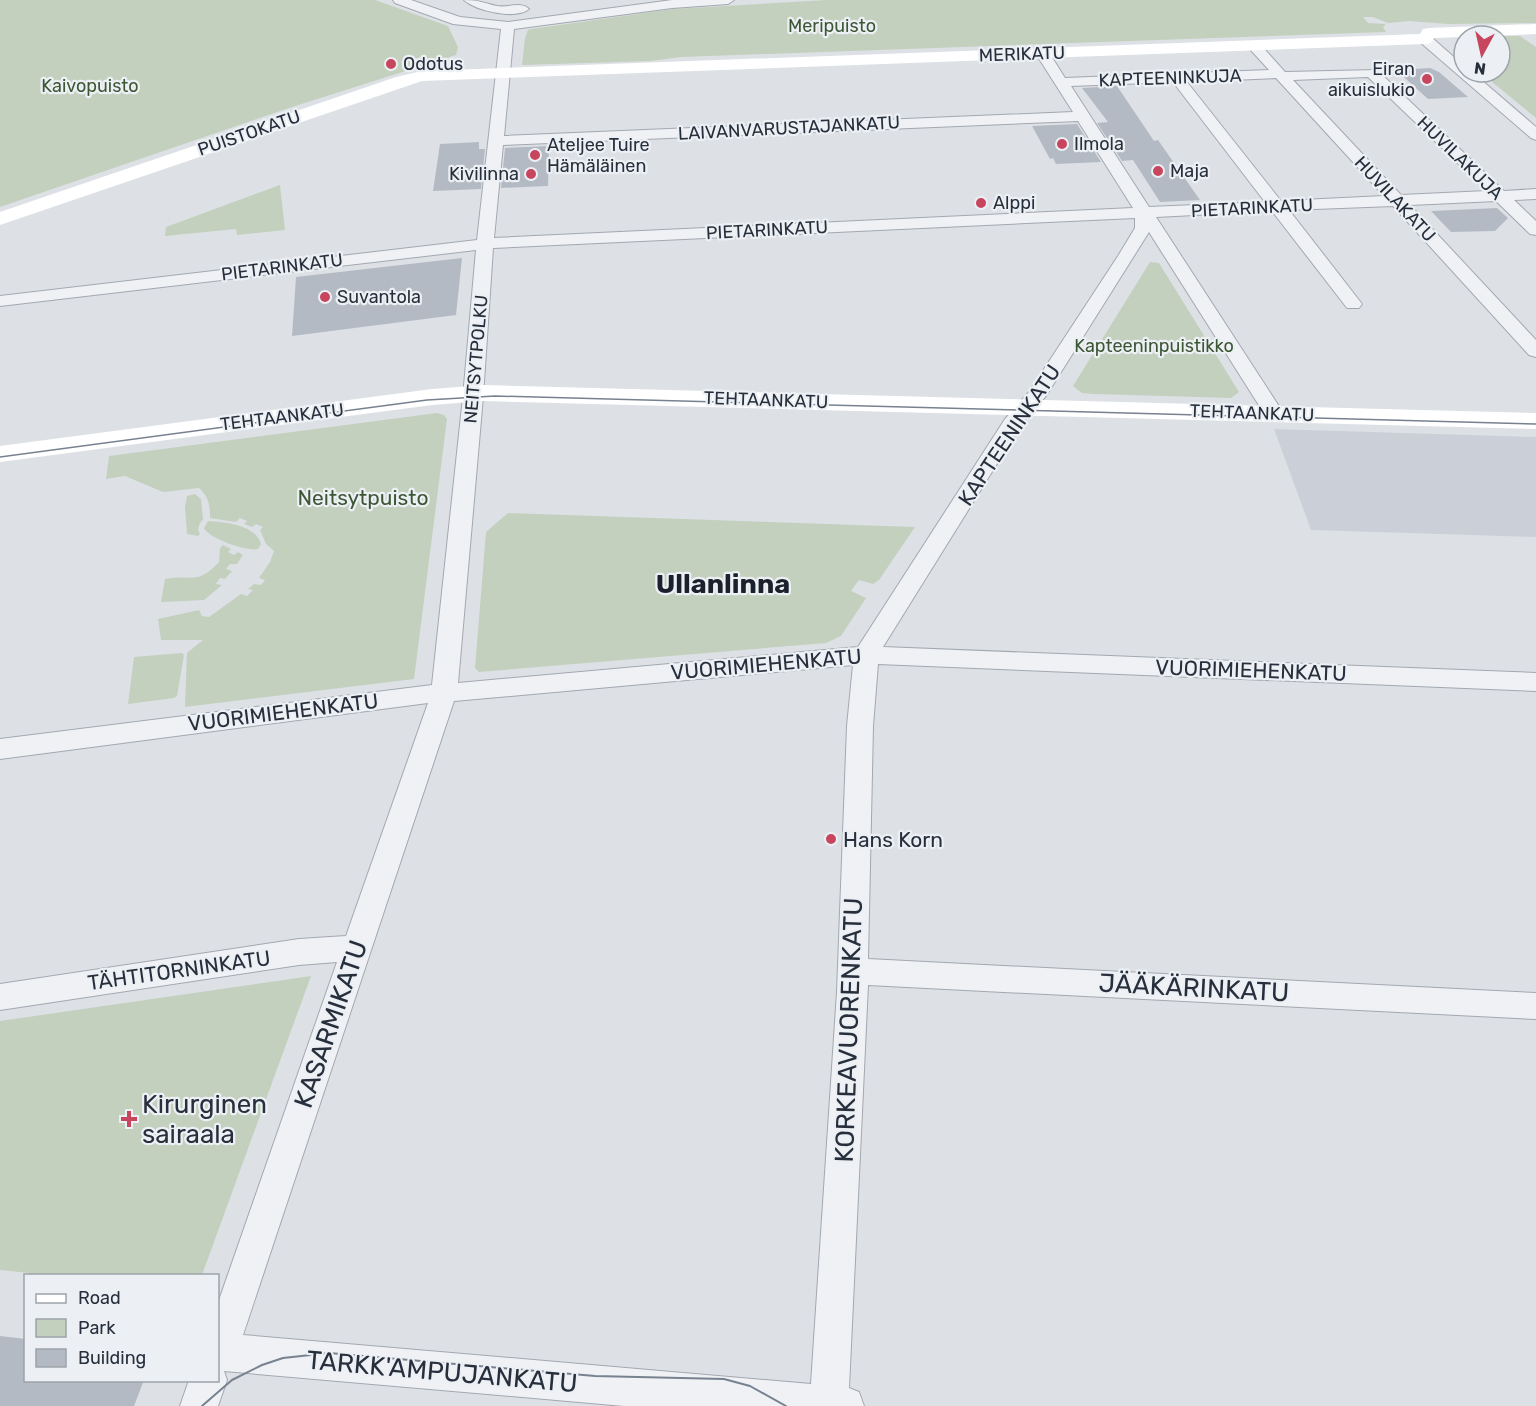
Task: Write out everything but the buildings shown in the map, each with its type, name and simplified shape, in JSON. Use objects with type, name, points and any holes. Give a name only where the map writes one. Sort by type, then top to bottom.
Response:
[{"type":"street","points":[[399,0],[458,21],[508,26],[672,3],[728,0]]},
{"type":"street","points":[[470,0],[496,10],[539,7]]},
{"type":"street","name":"NEITSYTPOLKU","points":[[444,693],[473,394],[484,244],[508,26]]},
{"type":"street","name":"MERIKATU","points":[[503,72],[1425,39],[1429,33],[1448,31],[1536,29]]},
{"type":"street","points":[[1425,39],[1536,135]]},
{"type":"street","name":"HUVILAKATU","points":[[1254,45],[1536,351]]},
{"type":"street","points":[[1043,54],[1274,414]]},
{"type":"street","name":"PUISTOKATU","points":[[0,219],[402,81],[422,76],[503,72]]},
{"type":"street","name":"HUVILAKUJA","points":[[1280,75],[1372,73],[1536,230]]},
{"type":"street","name":"KAPTEENINKUJA","points":[[1061,82],[1280,75]]},
{"type":"street","points":[[1177,78],[1353,304]]},
{"type":"street","name":"LAIVANVARUSTAJANKATU","points":[[497,141],[1082,116]]},
{"type":"street","name":"PIETARINKATU","points":[[0,302],[484,244],[1536,194]]},
{"type":"street","name":"KAPTEENINKATU","points":[[866,655],[1015,419],[1036,396],[1127,256],[1143,228],[1144,213]]},
{"type":"street","name":"TEHTAANKATU","points":[[0,454],[473,394],[1536,421]]},
{"type":"street","name":"VUORIMIEHENKATU","points":[[0,749],[444,693],[866,655],[1536,682]]},
{"type":"street","name":"KORKEAVUORENKATU","points":[[834,1406],[860,726],[866,655]]},
{"type":"street","name":"KASARMIKATU","points":[[219,1350],[444,693]]},
{"type":"street","name":"TÄHTITORNINKATU","points":[[0,997],[299,952],[357,948]]},
{"type":"street","name":"JÄÄKÄRINKATU","points":[[852,971],[1536,1006]]},
{"type":"street","name":"TARKK'AMPUJANKATU","points":[[219,1362],[834,1406]]},
{"type":"street","name":"KASARMIKATU","points":[[199,1406],[208,1382]]},
{"type":"shaded area","points":[[1274,429],[1536,437],[1536,537],[1311,530]]},
{"type":"green space","name":"Kaivopuisto","points":[[0,0],[375,0],[448,26],[458,47],[456,55],[289,108],[0,207]]},
{"type":"green space","name":"Meripuisto","points":[[826,0],[1536,0],[1536,23],[1448,24],[1409,21],[1388,23],[1373,17],[1363,17],[1368,23],[1386,24],[1383,27],[1386,32],[681,57],[650,61],[522,65],[525,38],[528,30],[531,29],[673,9]]},
{"type":"green space","points":[[1512,36],[1520,36],[1536,47],[1536,118],[1495,84],[1512,84]]},
{"type":"green space","points":[[280,185],[285,230],[237,235],[236,229],[165,236],[166,227]]},
{"type":"green space","name":"Kapteeninpuistikko","points":[[1150,262],[1159,263],[1239,392],[1231,398],[1094,394],[1082,393],[1073,386]]},
{"type":"green space","name":"Neitsytpuisto","points":[[437,413],[444,415],[447,419],[414,679],[185,707],[187,653],[203,640],[161,640],[158,619],[199,610],[202,616],[209,617],[241,594],[247,596],[253,590],[248,589],[254,584],[261,585],[265,580],[259,578],[270,562],[274,551],[266,544],[260,530],[263,527],[256,524],[252,527],[244,524],[247,521],[240,518],[236,522],[210,518],[208,502],[199,488],[163,492],[125,476],[106,479],[109,456]]},
{"type":"green space","points":[[195,494],[201,499],[203,519],[199,525],[200,534],[198,536],[187,534],[185,507],[187,496]]},
{"type":"green space","points":[[508,513],[915,527],[879,580],[873,584],[859,580],[851,591],[866,598],[841,636],[826,643],[479,672],[475,668],[486,532]]},
{"type":"green space","points":[[208,521],[247,529],[258,538],[261,544],[258,549],[253,549],[220,540],[204,528]]},
{"type":"green space","points":[[223,545],[231,549],[228,552],[234,555],[238,552],[243,555],[237,564],[230,564],[226,569],[232,571],[225,579],[220,578],[216,584],[222,585],[204,600],[161,602],[165,579],[194,578],[205,574],[219,562],[220,548]]},
{"type":"green space","points":[[182,653],[184,655],[177,696],[128,704],[134,657]]},
{"type":"green space","name":"Kirurginen sairaala","points":[[311,976],[202,1274],[29,1274],[0,1270],[0,1021]]},
{"type":"tram line","points":[[0,457],[427,400],[495,396],[1536,424]]},
{"type":"tram line","points":[[202,1406],[232,1380],[262,1365],[283,1358],[329,1353],[595,1376],[724,1379],[750,1386],[786,1406]]},
{"type":"place","name":"Odotus","points":[[391,64]]},
{"type":"place","name":"Eiran aikuislukio","points":[[1427,79]]},
{"type":"place","name":"Ilmola","points":[[1062,144]]},
{"type":"place","name":"Ateljee Tuire Hämäläinen","points":[[535,155]]},
{"type":"place","name":"Maja","points":[[1158,171]]},
{"type":"place","name":"Kivilinna","points":[[531,174]]},
{"type":"place","name":"Alppi","points":[[981,203]]},
{"type":"place","name":"Suvantola","points":[[325,297]]},
{"type":"place","name":"Hans Korn","points":[[831,839]]},
{"type":"place","name":"Kirurginen sairaala","points":[[129,1119]]},
{"type":"district","name":"Ullanlinna","points":[[723,584]]}]
